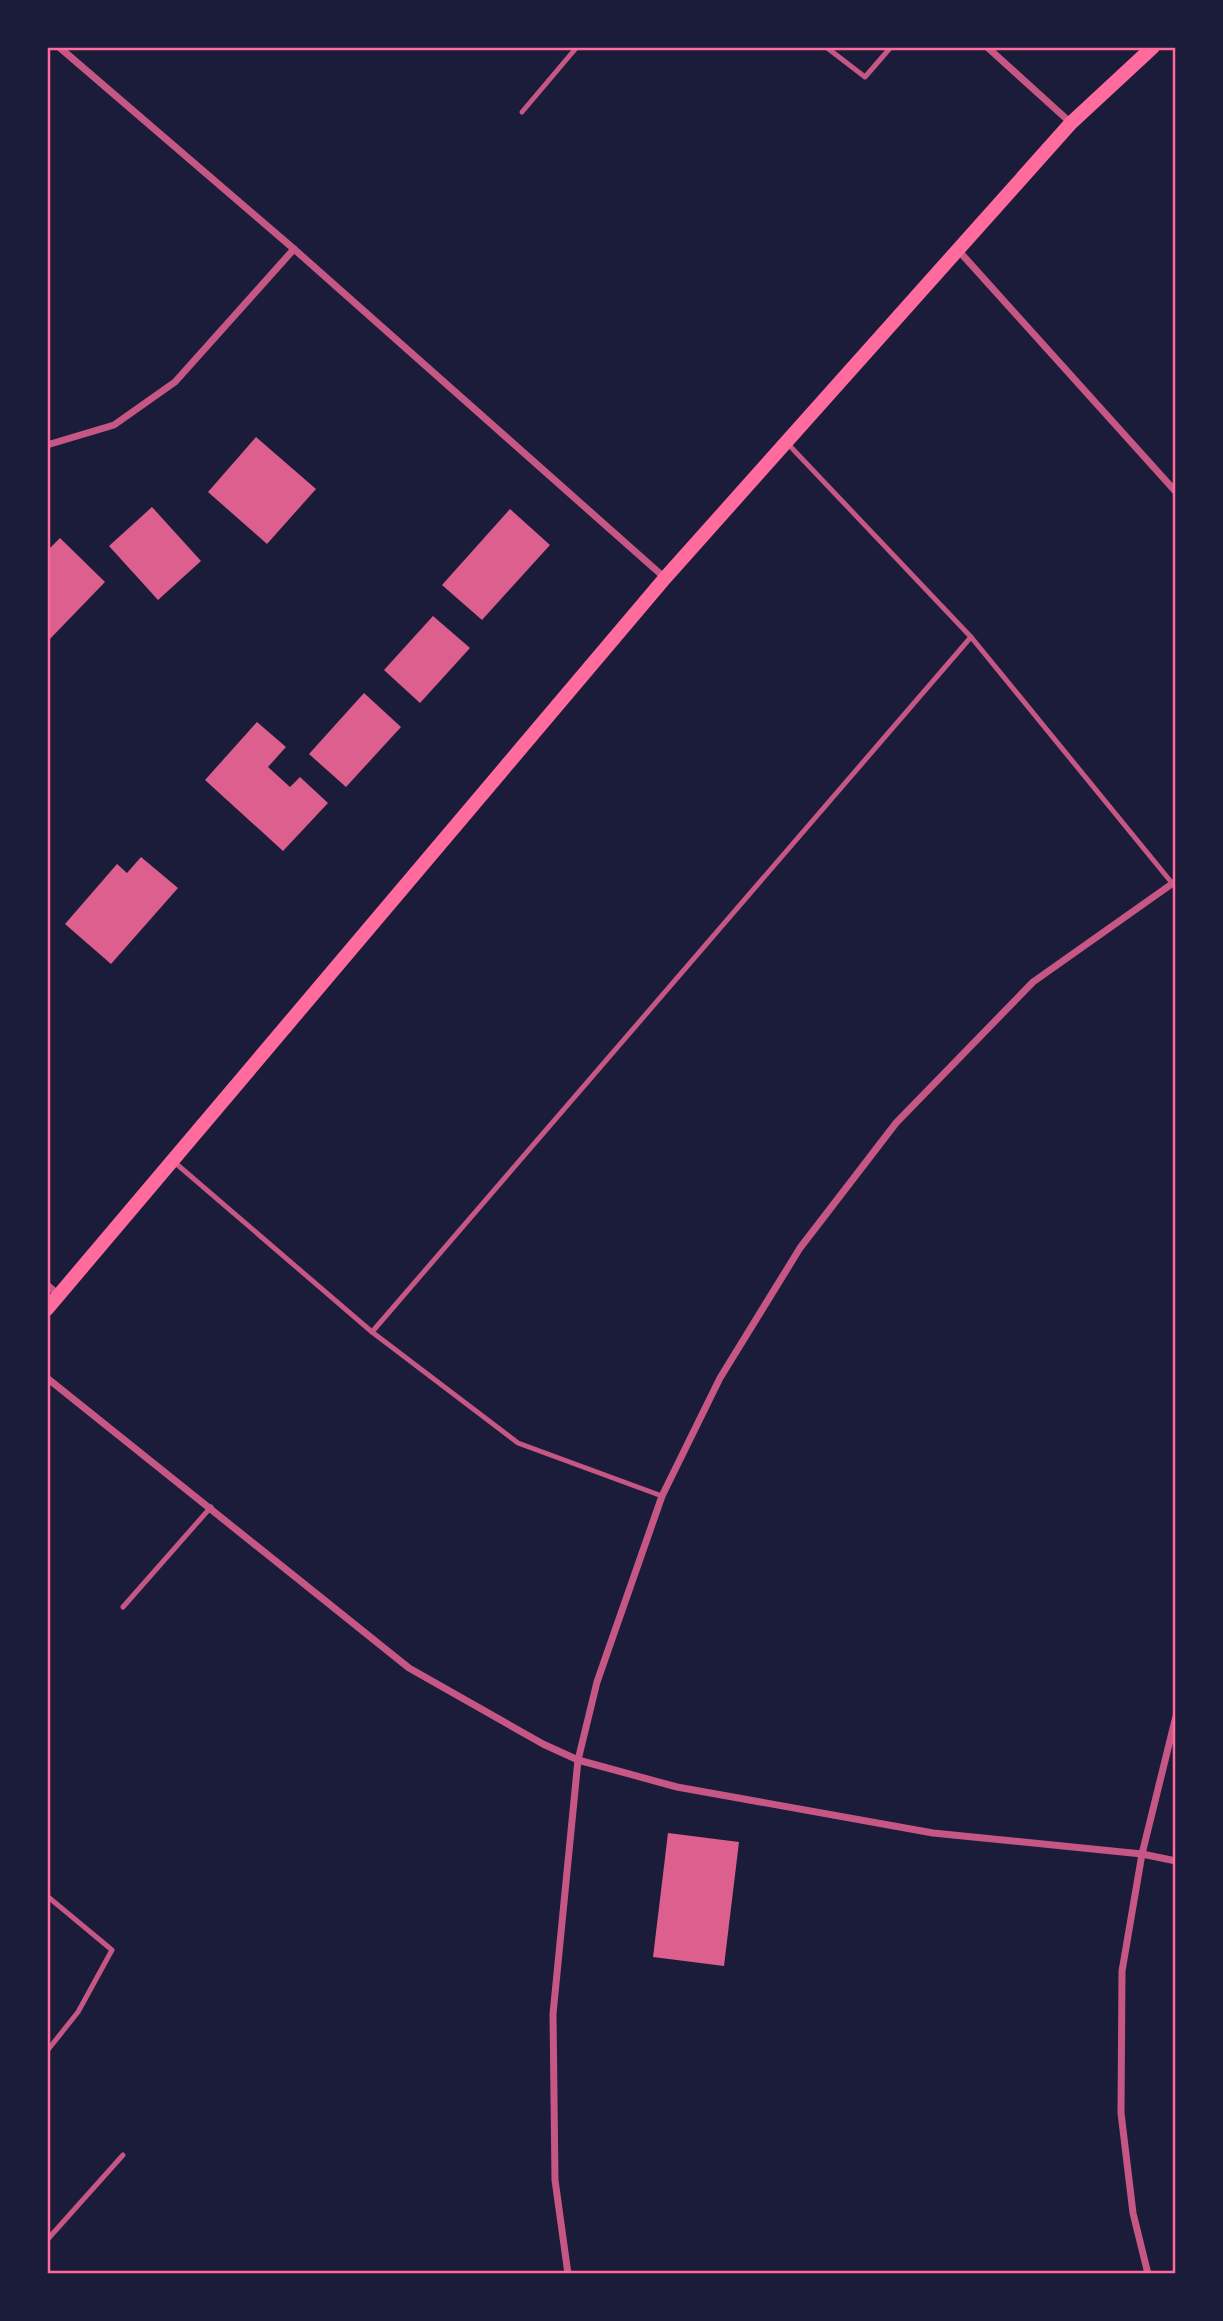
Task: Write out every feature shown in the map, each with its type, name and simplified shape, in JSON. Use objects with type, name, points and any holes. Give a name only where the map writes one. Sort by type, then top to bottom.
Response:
[{"type":"main road","points":[[47,1309],[666,578],[788,444],[1071,122],[1153,47]]},
{"type":"street","points":[[59,47],[294,249],[666,578]]},
{"type":"street","points":[[987,47],[1071,122]]},
{"type":"street","points":[[47,445],[114,425],[175,382],[294,249]]},
{"type":"street","points":[[958,250],[1176,492]]},
{"type":"street","points":[[568,2274],[555,2180],[553,2014],[578,1760],[597,1682],[662,1496],[720,1378],[800,1248],[896,1123],[1034,982],[1174,882]]},
{"type":"street","points":[[47,1285],[59,1295]]},
{"type":"street","points":[[47,1378],[211,1507],[408,1668],[519,1731],[578,1760],[677,1787],[933,1833],[1142,1854],[1176,1861]]},
{"type":"street","points":[[1147,2274],[1133,2213],[1121,2113],[1122,1971],[1142,1854],[1176,1716]]},
{"type":"lane","points":[[522,112],[577,47]]},
{"type":"lane","points":[[826,47],[865,77],[891,47]]},
{"type":"lane","points":[[788,444],[971,637],[1174,882]]},
{"type":"lane","points":[[372,1332],[971,637]]},
{"type":"lane","points":[[172,1160],[372,1332],[517,1443],[662,1496]]},
{"type":"lane","points":[[123,1607],[211,1507]]},
{"type":"lane","points":[[47,1896],[112,1950],[78,2012],[47,2051]]},
{"type":"lane","points":[[47,2240],[122,2155]]},
{"type":"building","points":[[256,437],[316,489],[267,544],[208,492]]},
{"type":"building","points":[[152,507],[201,561],[158,600],[109,546]]},
{"type":"building","points":[[510,509],[550,545],[482,620],[442,585]]},
{"type":"building","points":[[60,538],[105,582],[47,642],[47,551]]},
{"type":"building","points":[[433,616],[470,648],[420,703],[384,670]]},
{"type":"building","points":[[364,693],[401,727],[346,787],[309,754]]},
{"type":"building","points":[[257,722],[286,747],[268,767],[290,787],[300,777],[328,803],[283,851],[205,780]]},
{"type":"building","points":[[141,857],[178,888],[111,964],[65,924],[117,864],[127,873]]},
{"type":"building","points":[[668,1833],[739,1842],[724,1966],[653,1957]]}]
